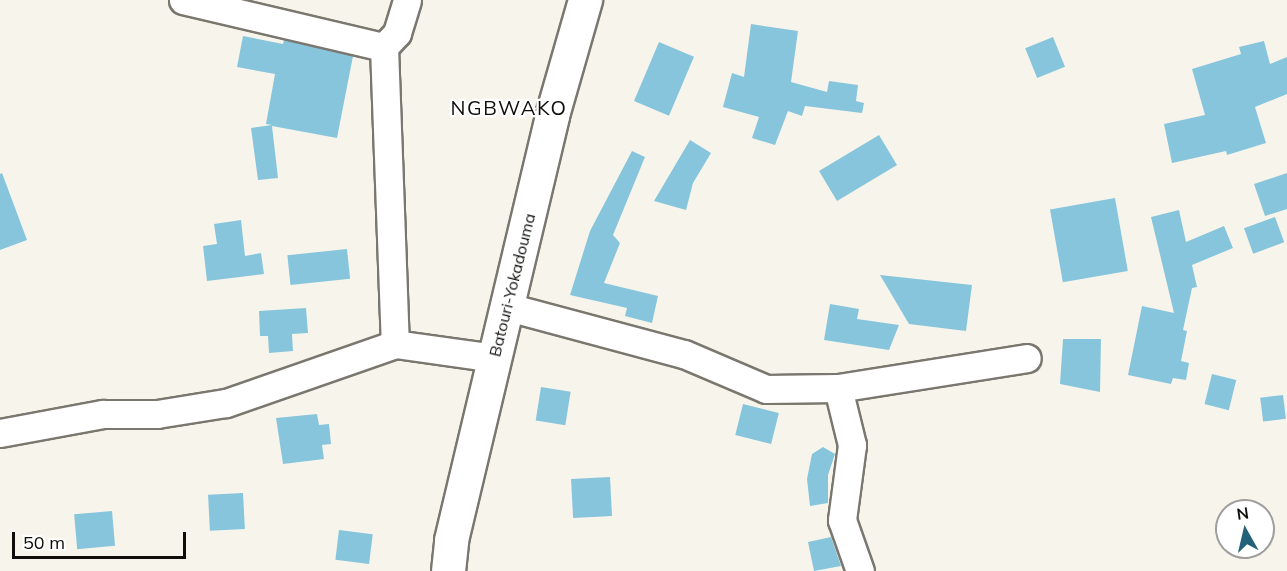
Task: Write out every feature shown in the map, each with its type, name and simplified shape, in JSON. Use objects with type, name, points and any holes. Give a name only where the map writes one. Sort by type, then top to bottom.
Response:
[{"type":"highway","name":"Batouri-Yokadouma","points":[[448,571],[494,358],[552,116],[585,0]]},
{"type":"street","points":[[183,0],[384,47]]},
{"type":"street","points":[[394,344],[384,47],[397,33],[407,0]]},
{"type":"street","points":[[508,307],[684,354],[766,389],[838,388],[1027,358]]},
{"type":"street","points":[[0,433],[103,414],[157,414],[226,403],[394,344],[494,358]]},
{"type":"street","points":[[838,388],[852,445],[842,520],[860,571]]},
{"type":"building","points":[[751,24],[798,31],[791,82],[827,92],[829,81],[858,85],[856,101],[864,103],[862,113],[805,106],[802,116],[788,111],[775,145],[752,138],[759,117],[723,107],[732,73],[744,77]]},
{"type":"building","points":[[243,36],[283,44],[284,40],[353,56],[337,138],[272,126],[278,178],[258,180],[251,128],[272,125],[266,124],[275,74],[237,67]]},
{"type":"building","points":[[1053,37],[1065,67],[1037,78],[1025,48]]},
{"type":"building","points":[[1264,41],[1270,64],[1287,57],[1287,94],[1255,107],[1266,143],[1227,155],[1226,151],[1172,163],[1164,124],[1205,115],[1192,69],[1241,54],[1239,47]]},
{"type":"building","points":[[659,42],[694,57],[669,116],[634,101]]},
{"type":"building","points":[[879,135],[897,165],[837,201],[819,171]]},
{"type":"building","points":[[690,140],[711,153],[693,183],[686,210],[654,201]]},
{"type":"building","points":[[632,151],[645,157],[613,235],[620,243],[604,283],[658,296],[652,323],[625,316],[627,308],[570,295],[590,231]]},
{"type":"building","points":[[2,173],[27,240],[0,250],[0,174]]},
{"type":"building","points":[[1287,173],[1287,209],[1265,216],[1254,184]]},
{"type":"building","points":[[1115,198],[1128,271],[1063,282],[1050,209]]},
{"type":"building","points":[[1179,210],[1186,242],[1224,226],[1233,248],[1192,265],[1197,287],[1192,288],[1183,330],[1187,331],[1181,361],[1189,363],[1186,380],[1173,378],[1171,384],[1128,375],[1142,306],[1174,313],[1151,217]]},
{"type":"building","points":[[1275,217],[1284,242],[1253,254],[1244,228]]},
{"type":"building","points":[[241,220],[245,256],[261,253],[264,274],[207,281],[203,246],[217,244],[214,224]]},
{"type":"building","points":[[347,249],[350,279],[290,285],[287,255]]},
{"type":"building","points":[[880,275],[972,285],[966,331],[909,324]]},
{"type":"building","points":[[830,304],[859,309],[857,319],[899,325],[889,350],[824,340]]},
{"type":"building","points":[[306,308],[308,333],[292,334],[293,351],[269,353],[268,336],[260,336],[259,311]]},
{"type":"building","points":[[1063,339],[1101,339],[1100,392],[1060,384]]},
{"type":"building","points":[[1212,374],[1236,380],[1229,410],[1205,404]]},
{"type":"building","points":[[541,387],[571,392],[565,425],[536,421]]},
{"type":"building","points":[[1283,395],[1286,419],[1263,422],[1260,398]]},
{"type":"building","points":[[743,404],[779,413],[771,444],[735,435]]},
{"type":"building","points":[[317,414],[319,425],[329,424],[331,444],[322,445],[324,459],[283,464],[276,418]]},
{"type":"building","points":[[823,447],[835,454],[828,475],[828,503],[810,506],[807,479],[812,454]]},
{"type":"building","points":[[610,477],[612,516],[573,518],[571,479]]},
{"type":"building","points":[[243,493],[245,529],[210,531],[208,495]]},
{"type":"building","points":[[112,511],[115,546],[77,549],[74,514]]},
{"type":"building","points":[[339,530],[373,534],[369,564],[335,560]]},
{"type":"building","points":[[831,537],[841,566],[814,571],[808,542]]},
{"type":"district","name":"NGBWAKO","points":[[509,107]]}]
